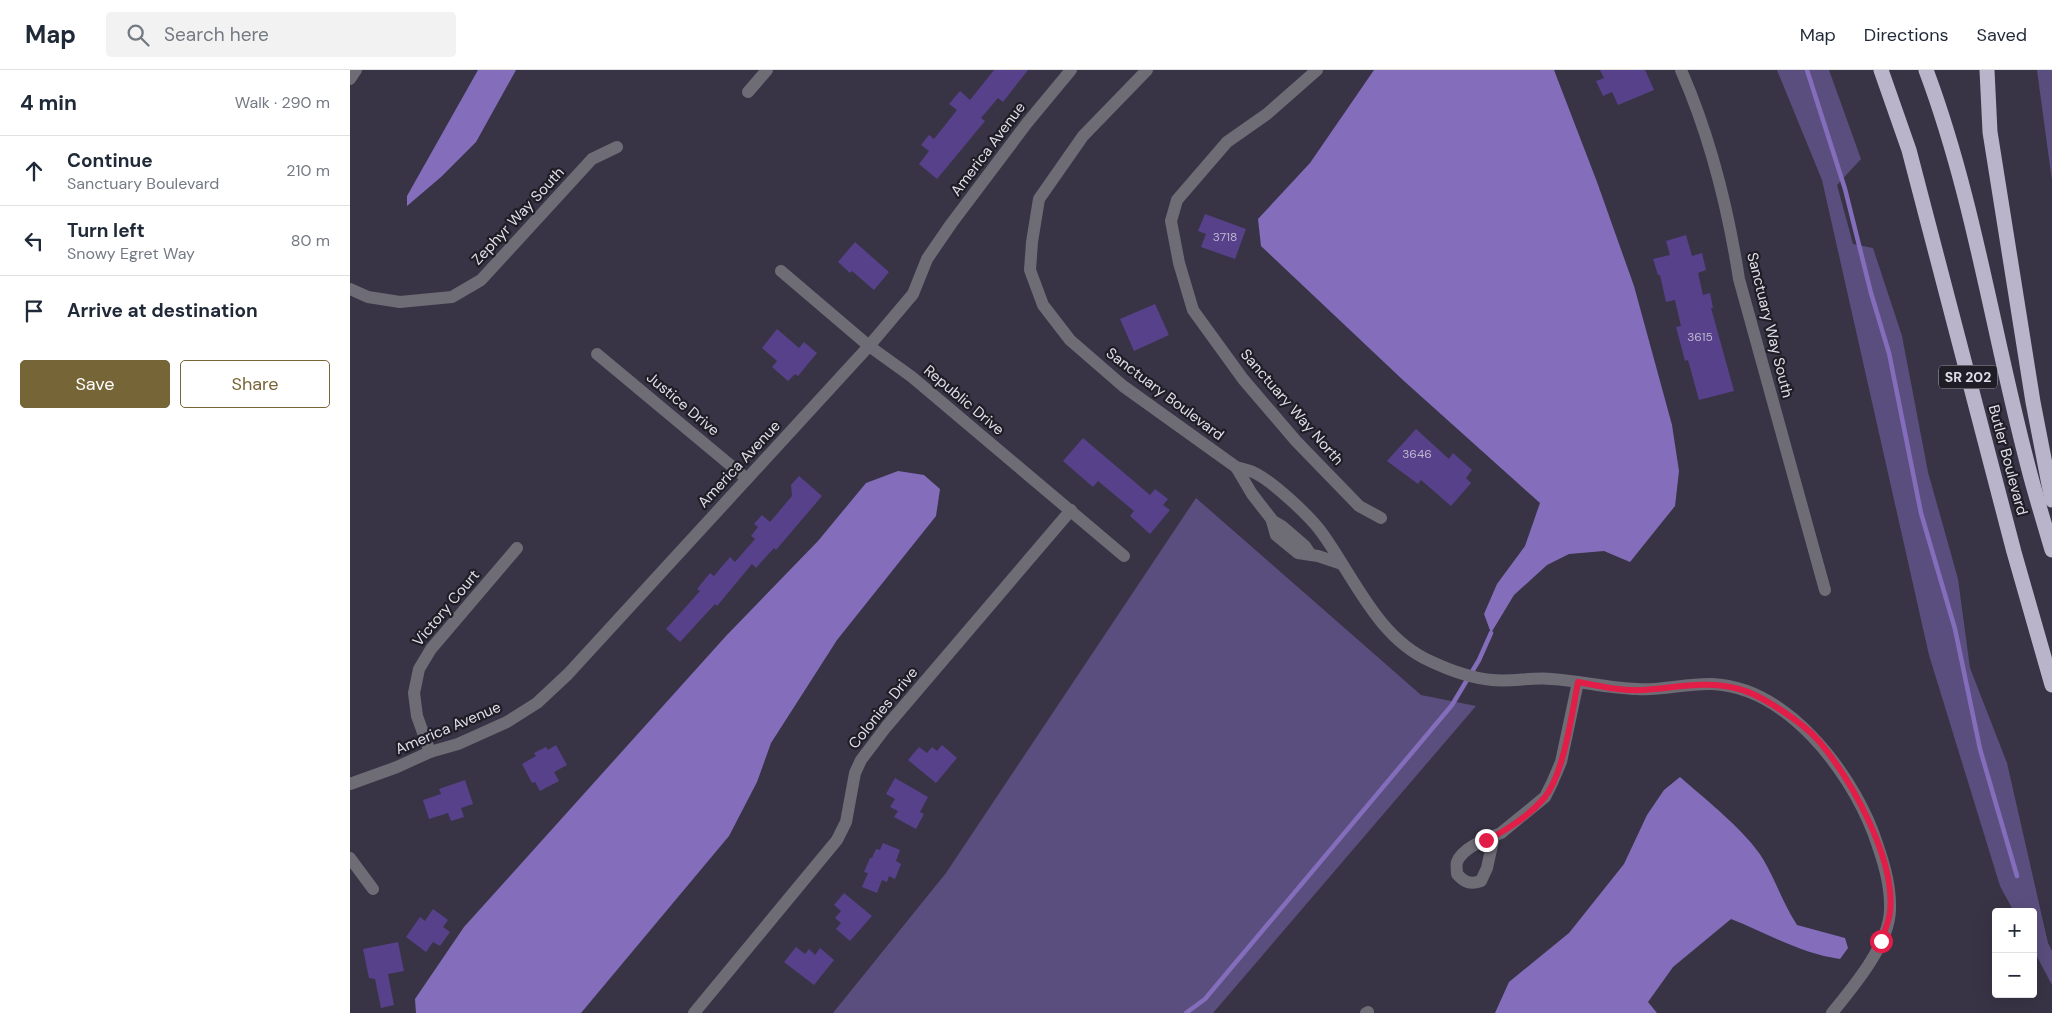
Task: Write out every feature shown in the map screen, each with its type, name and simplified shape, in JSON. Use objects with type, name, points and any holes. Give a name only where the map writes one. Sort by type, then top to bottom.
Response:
[{"type":"highway","points":[[1871,70],[1909,150]]},
{"type":"highway","name":"Butler Boulevard","points":[[1881,70],[1909,150],[2011,542],[2052,685]]},
{"type":"highway","name":"Butler Boulevard","points":[[1926,70],[1936,97],[1975,232],[2028,466],[2052,550]]},
{"type":"highway","points":[[1987,70],[1990,132],[2033,402],[2052,500]]},
{"type":"street","points":[[350,79],[356,70]]},
{"type":"street","points":[[748,92],[767,70]]},
{"type":"street","name":"America Avenue","points":[[350,784],[398,767],[430,752],[458,744],[507,722],[537,703],[575,667],[869,346],[913,294],[927,259],[951,224],[1027,123],[1071,70]]},
{"type":"street","name":"Sanctuary Boulevard","points":[[1147,70],[1083,136],[1039,199],[1032,242],[1030,270],[1044,305],[1070,340],[1123,386],[1236,467],[1256,473],[1308,516],[1322,532],[1383,624],[1402,644],[1428,661],[1463,674],[1492,680],[1551,678],[1640,690],[1713,684],[1741,689],[1770,702],[1817,739],[1864,810],[1882,855],[1888,880],[1890,912],[1881,941],[1869,965],[1832,1013]]},
{"type":"street","name":"Sanctuary Way North","points":[[1317,70],[1266,114],[1227,142],[1177,200],[1170,221],[1179,263],[1193,310],[1243,379],[1296,441],[1360,506],[1381,518]]},
{"type":"street","name":"Sanctuary Way South","points":[[1681,70],[1696,104],[1730,227],[1744,298],[1825,590]]},
{"type":"street","name":"Zephyr Way South","points":[[350,288],[368,297],[400,302],[452,297],[481,280],[592,159],[617,147]]},
{"type":"street","name":"Republic Drive","points":[[781,271],[869,346],[912,377],[1124,556]]},
{"type":"street","name":"Justice Drive","points":[[597,354],[748,479]]},
{"type":"street","name":"Sanctuary Boulevard","points":[[1236,467],[1252,494],[1272,520],[1283,527],[1311,555],[1342,564]]},
{"type":"street","name":"Colonies Drive","points":[[694,1013],[837,840],[846,822],[855,773],[871,747],[1071,510]]},
{"type":"street","name":"Victory Court","points":[[430,752],[417,716],[414,693],[419,669],[431,649],[517,548]]},
{"type":"street","points":[[1494,836],[1501,833],[1545,796],[1562,762],[1578,682]]},
{"type":"street","points":[[350,858],[373,889]]},
{"type":"shaded area","points":[[478,70],[516,70],[476,142],[441,177],[407,206],[407,196]]},
{"type":"shaded area","points":[[1374,70],[1554,70],[1634,286],[1672,425],[1679,471],[1675,506],[1630,562],[1604,551],[1569,554],[1547,565],[1514,595],[1491,633],[1484,614],[1497,584],[1525,546],[1540,503],[1404,381],[1261,246],[1258,219],[1310,163]]},
{"type":"shaded area","points":[[1777,70],[1829,70],[1861,159],[1837,185],[1853,244],[1873,248],[1902,336],[1928,472],[1958,579],[1970,668],[2007,763],[2048,943],[2052,951],[2052,985],[2037,957],[2037,908],[2012,908],[2000,886],[1929,655],[1822,180]]},
{"type":"shaded area","points":[[2037,70],[2052,70],[2052,181]]},
{"type":"shaded area","points":[[898,471],[924,475],[940,489],[936,516],[837,640],[771,743],[757,782],[729,836],[581,1013],[416,1013],[415,999],[464,927],[726,636],[818,541],[866,483]]},
{"type":"shaded area","points":[[1196,498],[1421,695],[1476,706],[1213,1013],[833,1013],[946,873]]},
{"type":"shaded area","points":[[1680,777],[1725,816],[1756,849],[1768,867],[1797,925],[1845,938],[1848,948],[1840,959],[1798,948],[1731,919],[1673,967],[1648,1002],[1657,1013],[1495,1013],[1509,982],[1569,933],[1624,864],[1647,815],[1664,790]]},
{"type":"building","points":[[994,70],[1028,70],[1003,102],[998,98],[981,118],[985,121],[937,179],[919,164],[929,151],[921,145],[929,135],[934,139],[957,110],[949,104],[960,91],[970,100]]},
{"type":"building","points":[[1600,70],[1645,70],[1654,90],[1618,105],[1612,92],[1603,96],[1596,81],[1604,78]]},
{"type":"building","points":[[1205,214],[1246,229],[1235,259],[1201,247],[1206,234],[1198,231]]},
{"type":"building","points":[[1686,235],[1692,256],[1702,253],[1706,270],[1698,273],[1703,295],[1710,293],[1713,308],[1711,308],[1734,391],[1699,400],[1688,360],[1685,361],[1676,327],[1681,326],[1675,300],[1666,302],[1660,275],[1658,275],[1653,259],[1670,255],[1666,241]]},
{"type":"building","points":[[855,242],[889,272],[874,290],[838,262]]},
{"type":"building","points":[[1155,304],[1169,335],[1134,351],[1120,319]]},
{"type":"building","points":[[777,329],[799,348],[804,342],[817,353],[798,376],[795,374],[788,381],[772,367],[777,361],[762,348]]},
{"type":"building","points":[[1416,429],[1449,459],[1453,453],[1472,470],[1466,478],[1471,483],[1451,506],[1421,480],[1418,484],[1387,461]]},
{"type":"building","points":[[1083,438],[1150,495],[1155,489],[1168,499],[1163,505],[1170,510],[1150,534],[1130,516],[1134,511],[1098,481],[1093,487],[1063,461]]},
{"type":"building","points":[[799,476],[822,496],[776,550],[774,548],[756,568],[752,564],[717,606],[715,604],[680,642],[666,629],[700,591],[697,589],[710,573],[714,576],[730,557],[735,562],[755,539],[751,536],[758,527],[754,524],[762,515],[770,522],[792,496],[791,485]]},
{"type":"building","points":[[556,745],[567,765],[554,772],[559,781],[540,791],[535,782],[532,783],[522,764],[536,756],[534,753],[546,747],[548,750]]},
{"type":"building","points":[[942,745],[957,758],[936,783],[908,760],[919,747],[927,753],[932,747],[937,751]]},
{"type":"building","points":[[895,778],[928,797],[920,812],[924,814],[916,829],[894,817],[898,811],[890,807],[895,799],[886,794]]},
{"type":"building","points":[[465,780],[473,804],[461,808],[464,817],[451,821],[448,813],[429,819],[423,800],[441,794],[439,789]]},
{"type":"building","points":[[883,843],[900,850],[896,861],[901,864],[895,879],[889,876],[887,882],[882,880],[877,893],[862,887],[868,873],[864,872],[870,858],[872,858],[876,849],[880,850]]},
{"type":"building","points":[[844,893],[872,916],[850,941],[836,929],[841,923],[835,918],[841,911],[834,905]]},
{"type":"building","points":[[433,909],[448,920],[443,927],[450,932],[440,946],[433,942],[426,952],[406,937],[420,917],[425,921]]},
{"type":"building","points":[[398,942],[404,971],[388,974],[394,1005],[381,1008],[375,979],[369,978],[363,949]]},
{"type":"building","points":[[796,947],[805,954],[809,949],[815,955],[820,948],[834,960],[814,985],[784,962]]},
{"type":"waterway","points":[[1807,70],[1845,189],[1871,293],[1889,353],[1921,513],[1955,629],[1980,749],[2017,876]]},
{"type":"waterway","points":[[1186,1013],[1205,999],[1452,705],[1479,660],[1491,633]]},
{"type":"route","points":[[1486,840],[1501,833],[1545,796],[1562,762],[1578,682],[1640,690],[1713,684],[1741,689],[1770,702],[1817,739],[1864,810],[1882,855],[1888,880],[1890,912],[1881,941]]}]
